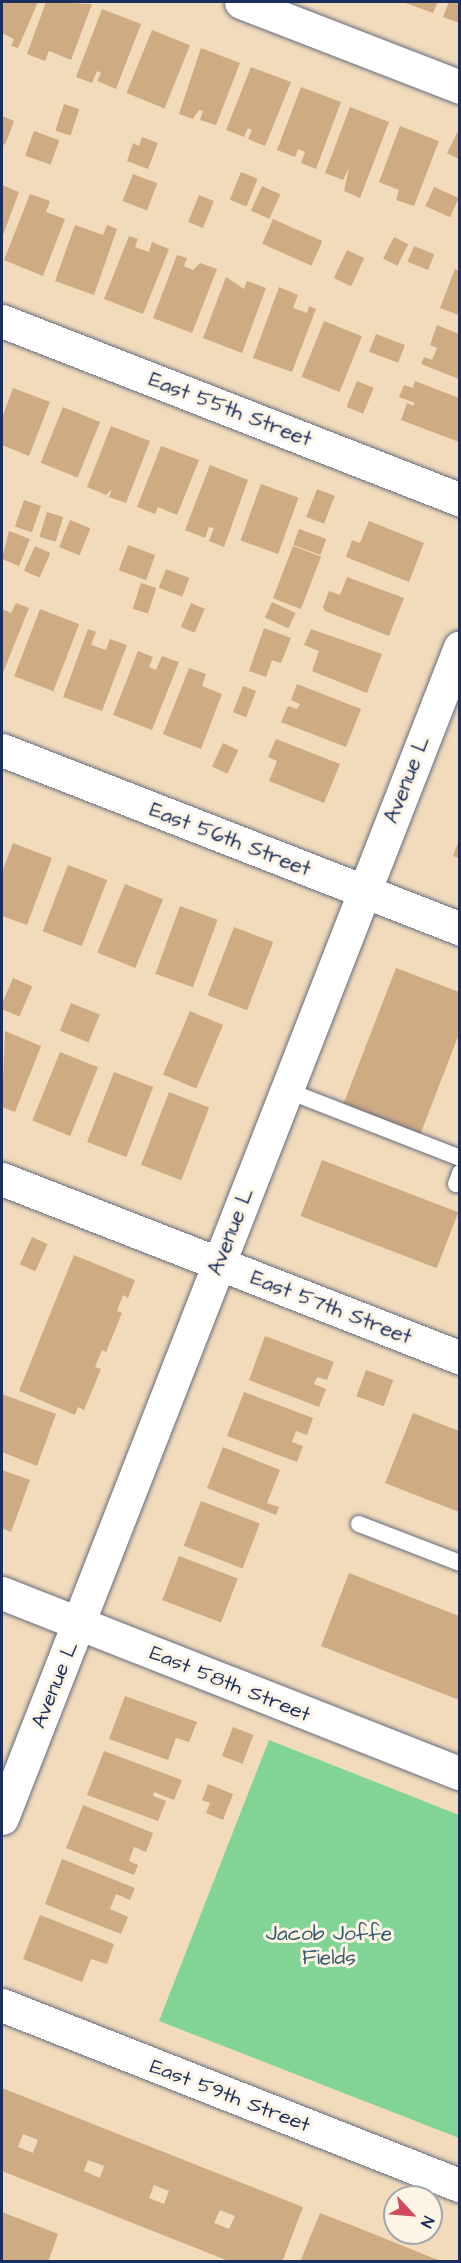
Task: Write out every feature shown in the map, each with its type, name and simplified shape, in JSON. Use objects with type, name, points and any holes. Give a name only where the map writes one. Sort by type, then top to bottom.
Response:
[{"type":"street","points":[[241,2],[459,87]]},
{"type":"street","name":"East 55th Street","points":[[2,321],[459,500]]},
{"type":"street","name":"Avenue L","points":[[2,1818],[80,1624],[459,646]]},
{"type":"street","name":"East 56th Street","points":[[2,750],[459,929]]},
{"type":"street","name":"East 57th Street","points":[[2,1179],[459,1358]]},
{"type":"street","name":"East 58th Street","points":[[2,1593],[459,1773]]},
{"type":"street","name":"East 59th Street","points":[[2,2005],[459,2185]]},
{"type":"lane","points":[[286,1090],[459,1158]]},
{"type":"lane","points":[[359,1524],[459,1563]]},
{"type":"green space","name":"Jacob Joffe Fields","points":[[269,1740],[459,1815],[459,2138],[159,2021]]},
{"type":"building","points":[[2,2],[38,2],[18,48],[11,46],[14,39],[2,33]]},
{"type":"building","points":[[46,2],[92,4],[71,60],[49,51],[45,61],[27,54]]},
{"type":"building","points":[[403,2],[438,2],[433,13]]},
{"type":"building","points":[[449,2],[459,2],[459,23],[443,17]]},
{"type":"building","points":[[102,9],[141,24],[116,89],[97,81],[101,73],[97,71],[92,83],[76,77]]},
{"type":"building","points":[[152,30],[190,45],[165,108],[127,93]]},
{"type":"building","points":[[201,48],[240,63],[216,125],[200,120],[203,111],[199,110],[193,119],[179,114]]},
{"type":"building","points":[[251,67],[291,82],[265,146],[248,139],[252,130],[248,128],[244,137],[226,130]]},
{"type":"building","points":[[301,87],[341,102],[316,169],[301,163],[305,152],[298,149],[295,157],[277,150]]},
{"type":"building","points":[[64,104],[79,109],[71,136],[55,131]]},
{"type":"building","points":[[350,107],[389,122],[360,198],[344,191],[349,168],[343,180],[325,173]]},
{"type":"building","points":[[2,116],[14,121],[5,145],[2,143]]},
{"type":"building","points":[[400,126],[439,141],[414,206],[396,200],[399,190],[379,182]]},
{"type":"building","points":[[34,131],[59,140],[50,165],[25,155]]},
{"type":"building","points":[[459,131],[459,159],[447,153]]},
{"type":"building","points":[[142,137],[158,143],[148,169],[127,161],[133,143],[139,146]]},
{"type":"building","points":[[241,172],[258,179],[246,207],[230,200]]},
{"type":"building","points":[[133,174],[157,183],[147,210],[123,201]]},
{"type":"building","points":[[2,185],[19,192],[2,238]]},
{"type":"building","points":[[262,186],[280,194],[269,219],[251,211]]},
{"type":"building","points":[[434,187],[459,198],[450,217],[425,206]]},
{"type":"building","points":[[30,194],[50,201],[46,212],[65,219],[43,276],[4,260]]},
{"type":"building","points":[[199,195],[214,201],[203,228],[188,222]]},
{"type":"building","points":[[273,219],[322,241],[311,266],[262,244]]},
{"type":"building","points":[[75,225],[103,235],[107,225],[117,229],[94,295],[55,281]]},
{"type":"building","points":[[129,236],[138,239],[135,247],[149,252],[152,242],[169,249],[143,314],[104,299]]},
{"type":"building","points":[[394,237],[408,244],[397,266],[383,258]]},
{"type":"building","points":[[414,246],[434,254],[428,270],[408,262]]},
{"type":"building","points":[[347,250],[364,258],[351,286],[334,278]]},
{"type":"building","points":[[177,255],[187,258],[184,266],[193,270],[200,263],[217,269],[192,333],[153,318]]},
{"type":"building","points":[[455,269],[459,271],[459,315],[440,308]]},
{"type":"building","points":[[226,277],[244,289],[247,281],[266,288],[242,353],[203,338]]},
{"type":"building","points":[[279,287],[298,295],[293,308],[307,313],[309,306],[316,309],[292,372],[253,358]]},
{"type":"building","points":[[324,321],[362,336],[340,392],[302,377]]},
{"type":"building","points":[[437,325],[459,334],[459,379],[421,364],[424,357],[432,360],[437,348],[430,345]]},
{"type":"building","points":[[376,334],[405,345],[398,363],[369,352]]},
{"type":"building","points":[[357,381],[374,388],[363,414],[347,407]]},
{"type":"building","points":[[415,381],[459,398],[459,442],[401,420],[407,403],[413,406],[415,403],[399,397],[404,385],[413,388]]},
{"type":"building","points":[[13,388],[50,402],[29,456],[2,445],[2,418]]},
{"type":"building","points":[[63,407],[100,422],[78,478],[41,463]]},
{"type":"building","points":[[111,426],[150,441],[126,503],[109,497],[112,489],[106,495],[87,487]]},
{"type":"building","points":[[161,446],[199,460],[177,515],[158,507],[155,514],[137,507]]},
{"type":"building","points":[[210,465],[248,480],[224,547],[209,541],[214,528],[209,527],[205,538],[185,530]]},
{"type":"building","points":[[261,484],[299,498],[278,554],[240,540]]},
{"type":"building","points":[[317,489],[335,496],[324,524],[306,517]]},
{"type":"building","points":[[24,500],[41,506],[32,532],[15,526]]},
{"type":"building","points":[[47,512],[63,517],[56,542],[39,537]]},
{"type":"building","points":[[70,520],[90,528],[80,555],[59,547]]},
{"type":"building","points":[[369,521],[424,543],[409,582],[346,557],[352,540],[360,543]]},
{"type":"building","points":[[299,529],[326,539],[320,555],[293,545]]},
{"type":"building","points":[[9,531],[30,539],[19,566],[2,559]]},
{"type":"building","points":[[128,545],[155,555],[146,580],[119,570]]},
{"type":"building","points":[[35,546],[51,553],[40,578],[24,571]]},
{"type":"building","points":[[293,546],[321,557],[301,609],[273,598]]},
{"type":"building","points":[[166,569],[189,578],[182,597],[159,588]]},
{"type":"building","points":[[347,577],[404,598],[389,636],[325,611],[323,607],[329,591],[340,595]]},
{"type":"building","points":[[141,583],[156,588],[148,614],[133,609]]},
{"type":"building","points":[[272,602],[296,613],[288,628],[265,617]]},
{"type":"building","points":[[16,603],[29,608],[2,675],[2,609],[11,613]]},
{"type":"building","points":[[191,603],[205,609],[195,633],[181,627]]},
{"type":"building","points":[[40,609],[79,624],[53,691],[14,676]]},
{"type":"building","points":[[264,628],[291,638],[281,663],[272,660],[266,677],[249,671]]},
{"type":"building","points":[[88,629],[96,632],[91,645],[106,650],[110,639],[127,645],[102,711],[63,697]]},
{"type":"building","points":[[311,629],[382,654],[367,693],[312,671],[319,651],[304,645]]},
{"type":"building","points":[[138,651],[153,657],[149,667],[156,670],[162,656],[179,662],[152,730],[113,715]]},
{"type":"building","points":[[189,668],[206,674],[202,686],[222,694],[201,749],[163,734]]},
{"type":"building","points":[[297,684],[361,709],[346,747],[281,722],[288,706],[297,709],[300,704],[291,700]]},
{"type":"building","points":[[243,686],[256,691],[246,717],[233,712]]},
{"type":"building","points":[[276,739],[340,764],[324,803],[269,781],[277,761],[268,757]]},
{"type":"building","points":[[223,743],[238,750],[227,774],[212,767]]},
{"type":"building","points":[[459,840],[459,858],[453,856]]},
{"type":"building","points":[[13,843],[52,858],[27,925],[2,916],[2,872]]},
{"type":"building","points":[[68,865],[107,880],[82,946],[43,931]]},
{"type":"building","points":[[125,884],[163,899],[135,968],[97,953]]},
{"type":"building","points":[[180,906],[218,920],[193,987],[155,974]]},
{"type":"building","points":[[234,927],[273,942],[247,1010],[208,995]]},
{"type":"building","points":[[396,968],[459,992],[459,1034],[420,1135],[343,1105]]},
{"type":"building","points":[[13,978],[32,986],[19,1017],[2,1009]]},
{"type":"building","points":[[71,1003],[100,1015],[89,1042],[60,1031]]},
{"type":"building","points":[[190,1011],[223,1025],[196,1089],[163,1075]]},
{"type":"building","points":[[5,1031],[41,1046],[15,1112],[2,1107]]},
{"type":"building","points":[[60,1052],[98,1067],[70,1136],[32,1121]]},
{"type":"building","points":[[114,1072],[153,1087],[126,1157],[87,1142]]},
{"type":"building","points":[[169,1092],[209,1107],[181,1180],[141,1165]]},
{"type":"building","points":[[322,1160],[458,1212],[437,1268],[300,1216]]},
{"type":"building","points":[[32,1237],[48,1244],[35,1271],[20,1264]]},
{"type":"building","points":[[74,1255],[135,1280],[128,1298],[123,1295],[117,1311],[122,1313],[106,1352],[102,1350],[95,1367],[101,1369],[84,1410],[78,1407],[75,1415],[19,1391]]},
{"type":"building","points":[[265,1336],[334,1362],[327,1380],[317,1377],[314,1384],[326,1389],[319,1407],[249,1380]]},
{"type":"building","points":[[366,1370],[393,1380],[384,1406],[356,1396]]},
{"type":"building","points":[[244,1392],[313,1418],[307,1435],[296,1431],[292,1442],[303,1446],[297,1462],[227,1436]]},
{"type":"building","points":[[2,1394],[56,1414],[37,1466],[2,1452]]},
{"type":"building","points":[[413,1413],[459,1431],[459,1512],[385,1483]]},
{"type":"building","points":[[223,1447],[280,1470],[267,1503],[279,1507],[276,1515],[207,1488]]},
{"type":"building","points":[[2,1470],[30,1480],[11,1532],[2,1528]]},
{"type":"building","points":[[201,1501],[260,1524],[243,1568],[184,1546]]},
{"type":"building","points":[[179,1556],[238,1579],[221,1622],[162,1600]]},
{"type":"building","points":[[349,1573],[459,1616],[459,1700],[321,1646]]},
{"type":"building","points":[[125,1696],[197,1722],[189,1742],[176,1738],[168,1760],[109,1739]]},
{"type":"building","points":[[233,1727],[254,1735],[242,1764],[222,1756]]},
{"type":"building","points":[[104,1751],[182,1780],[174,1800],[154,1792],[153,1796],[166,1801],[158,1821],[87,1795]]},
{"type":"building","points":[[208,1784],[233,1794],[223,1820],[206,1813],[210,1803],[202,1800]]},
{"type":"building","points":[[83,1805],[153,1833],[146,1852],[134,1847],[129,1861],[138,1865],[134,1875],[66,1848]]},
{"type":"building","points":[[62,1859],[135,1888],[130,1900],[116,1894],[110,1909],[128,1917],[121,1934],[45,1904]]},
{"type":"building","points":[[40,1915],[114,1944],[107,1964],[91,1959],[82,1982],[23,1959]]},
{"type":"building","points":[[2,2088],[303,2207],[282,2262],[231,2262],[2,2171]],"holes":[[[23,2134],[38,2140],[33,2153],[18,2147]],[[88,2160],[104,2166],[100,2178],[84,2171]],[[154,2185],[169,2191],[164,2204],[149,2198]],[[220,2210],[235,2216],[229,2229],[214,2223]]]},
{"type":"building","points":[[2,2212],[58,2234],[48,2262],[2,2262]]},
{"type":"building","points":[[320,2213],[383,2238],[383,2245],[401,2245],[443,2262],[300,2262]]}]
